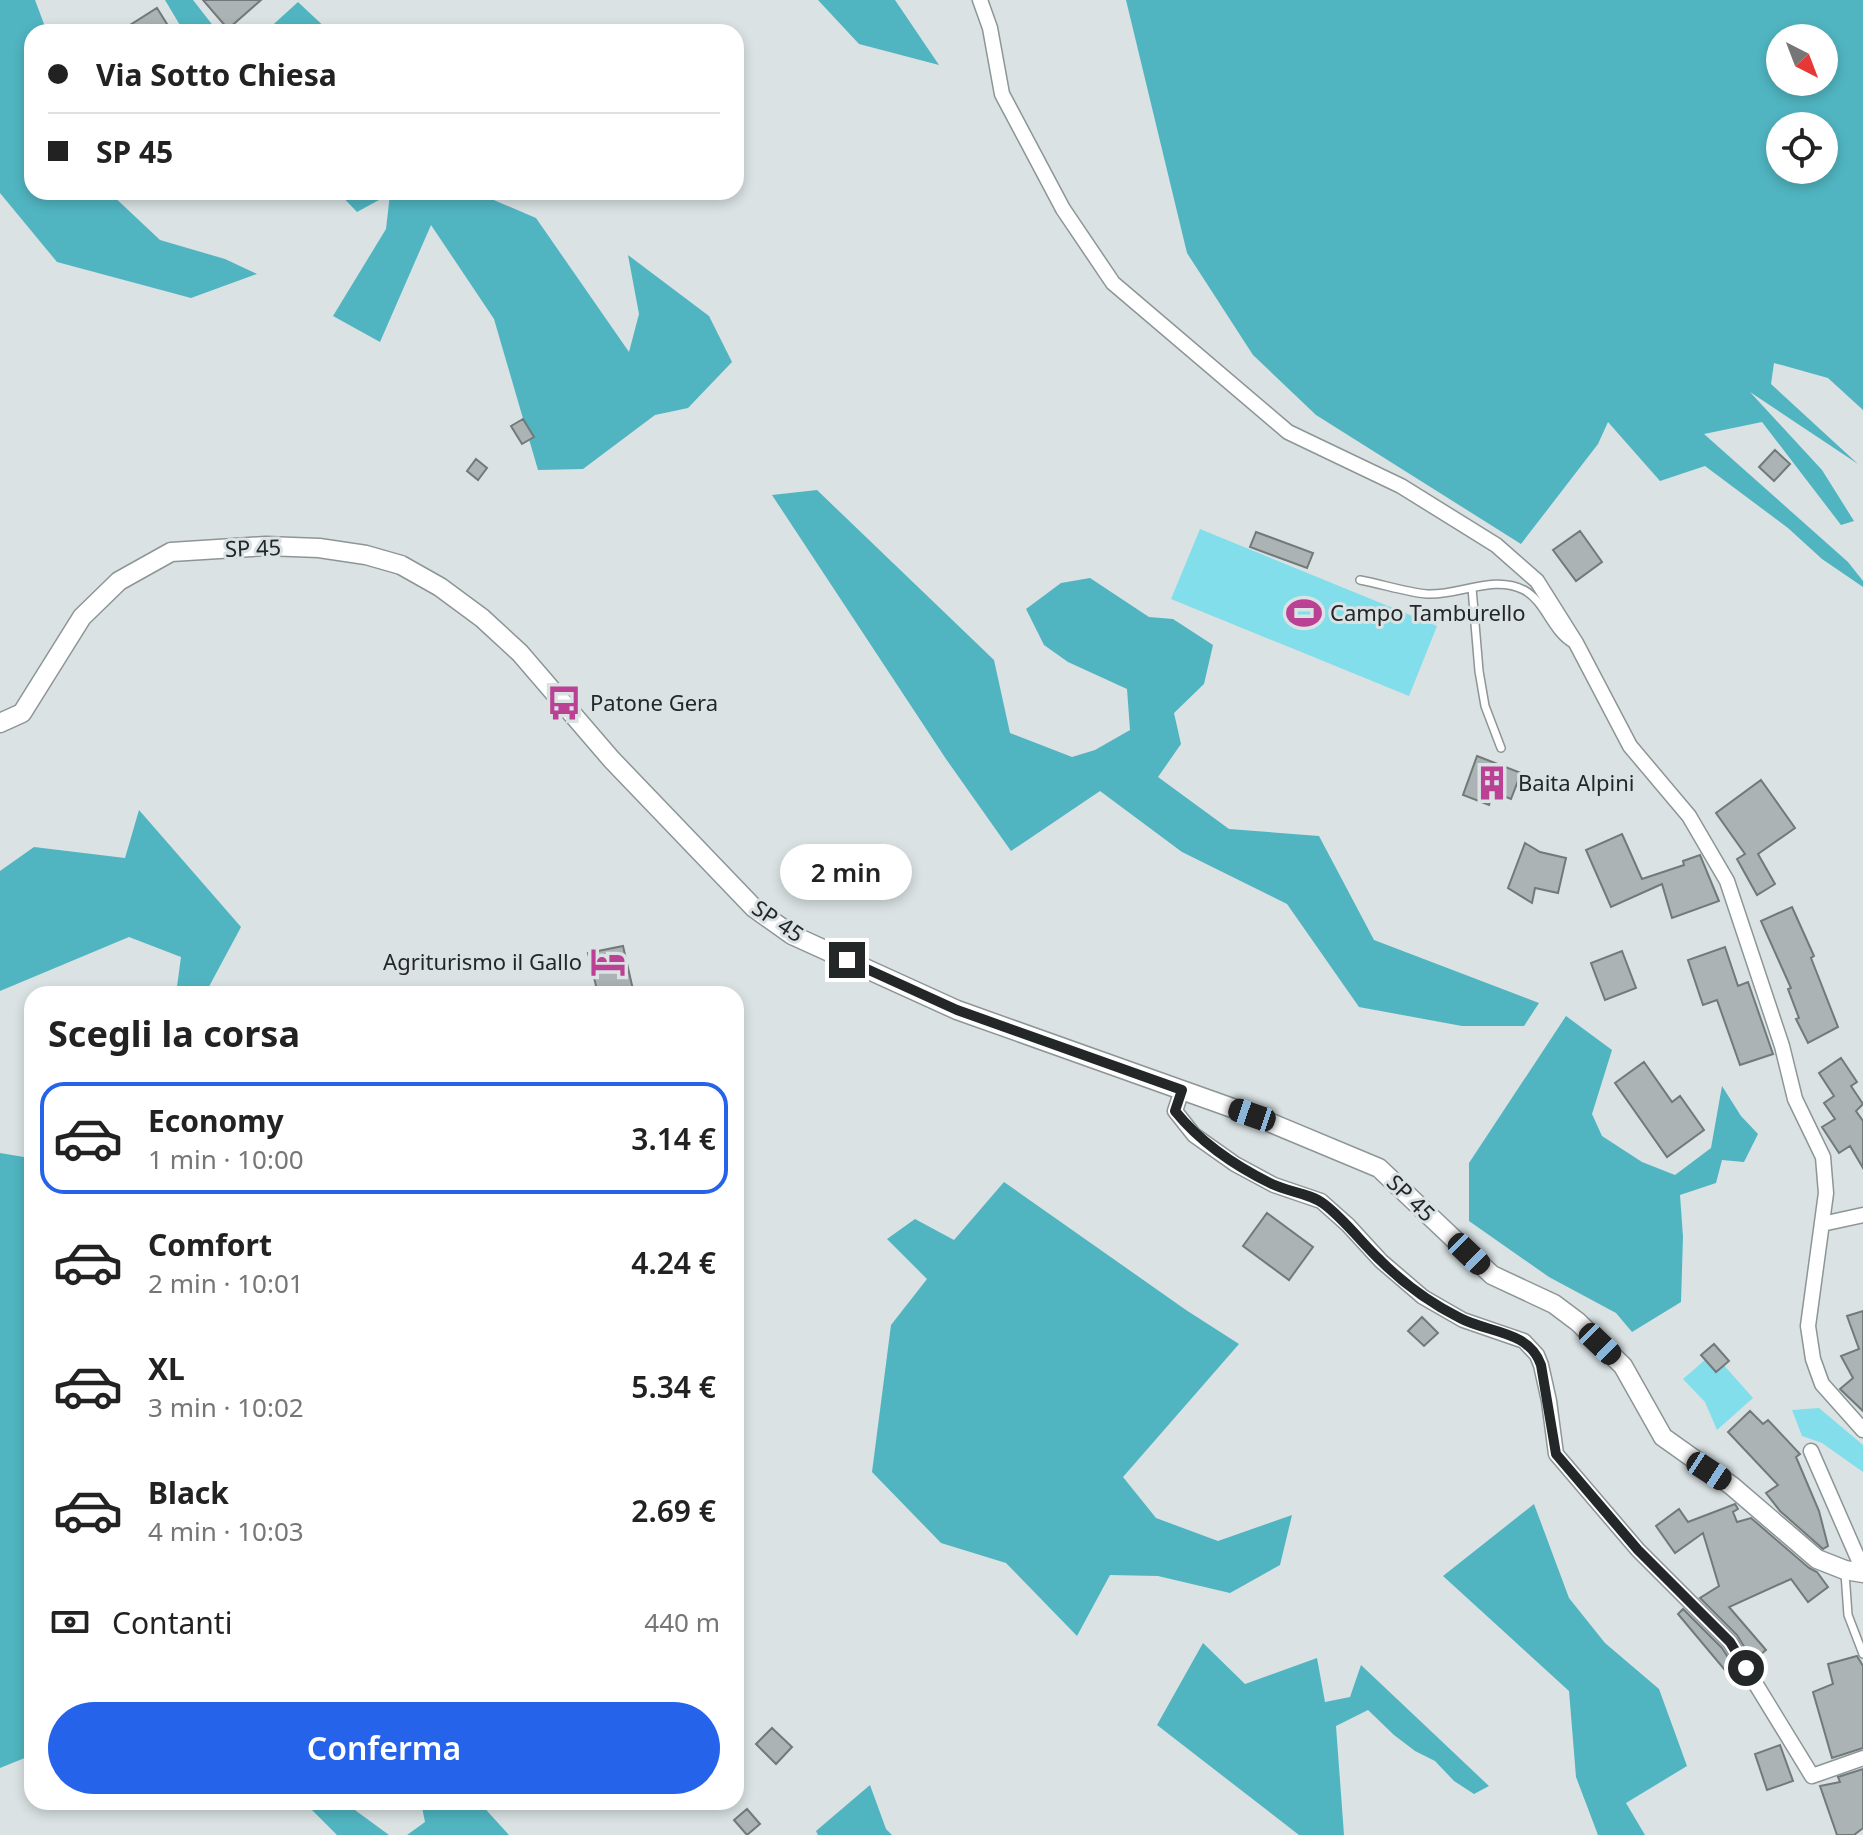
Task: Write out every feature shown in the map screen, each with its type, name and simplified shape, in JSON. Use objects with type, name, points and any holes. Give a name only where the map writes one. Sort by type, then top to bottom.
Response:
[{"type":"street","points":[[980,0],[990,28],[1002,94],[1063,209],[1113,283],[1288,432],[1401,486],[1496,545],[1537,581],[1579,647],[1630,746],[1689,816],[1727,881],[1782,1046],[1795,1099],[1823,1157],[1826,1193],[1808,1326],[1813,1359],[1822,1384],[1863,1430]]},
{"type":"street","name":"SP 45","points":[[0,723],[22,713],[82,617],[119,581],[171,552],[266,546],[319,548],[366,555],[401,565],[440,587],[482,618],[520,653],[612,760],[754,908],[792,935],[957,1010],[1252,1115],[1379,1168],[1492,1275],[1554,1304],[1589,1333],[1623,1366],[1663,1437],[1732,1486],[1817,1559],[1857,1571]]},
{"type":"street","points":[[1182,1090],[1175,1111],[1194,1135],[1235,1164],[1274,1185],[1321,1201],[1381,1261],[1423,1297],[1463,1320],[1524,1341],[1537,1355],[1541,1365],[1556,1454],[1638,1550],[1730,1642],[1812,1776],[1863,1758]]},
{"type":"street","points":[[1822,1224],[1863,1215]]},
{"type":"street","points":[[1837,1401],[1863,1416]]},
{"type":"street","points":[[1811,1451],[1857,1571]]},
{"type":"lane","points":[[1360,580],[1425,594],[1445,594],[1487,584],[1503,584],[1527,592],[1563,638],[1579,647]]},
{"type":"lane","points":[[1472,588],[1485,706],[1501,748]]},
{"type":"lane","points":[[1857,1571],[1848,1615],[1863,1654]]},
{"type":"shaded area","points":[[0,0],[35,0],[44,24],[24,24],[24,200],[118,200],[160,240],[225,259],[257,274],[191,298],[57,262],[0,193]]},
{"type":"shaded area","points":[[165,0],[193,0],[212,24],[179,24]]},
{"type":"shaded area","points":[[818,0],[895,0],[939,65],[859,44]]},
{"type":"shaded area","points":[[1126,0],[1863,0],[1863,410],[1828,378],[1774,363],[1771,384],[1858,464],[1750,392],[1822,470],[1854,521],[1841,525],[1762,422],[1704,434],[1848,562],[1863,581],[1863,587],[1822,559],[1788,528],[1705,466],[1660,481],[1608,422],[1598,444],[1521,544],[1316,415],[1253,355],[1187,253]]},
{"type":"shaded area","points":[[298,2],[321,24],[274,24]]},
{"type":"shaded area","points":[[346,200],[379,200],[357,212]]},
{"type":"shaded area","points":[[389,200],[494,200],[536,218],[629,352],[639,314],[628,255],[709,316],[732,362],[688,408],[655,415],[583,469],[538,470],[494,319],[431,225],[380,342],[333,316],[386,229]]},
{"type":"shaded area","points":[[817,490],[994,660],[1010,733],[1072,757],[1095,750],[1130,730],[1127,689],[1068,662],[1044,645],[1026,609],[1061,583],[1090,578],[1149,617],[1173,619],[1213,645],[1204,684],[1174,713],[1181,744],[1158,777],[1229,829],[1319,836],[1374,940],[1539,1003],[1524,1026],[1462,1026],[1359,1007],[1287,904],[1182,852],[1100,791],[1011,851],[946,759],[772,495]]},
{"type":"shaded area","name":"Campo Tamburello","points":[[1200,529],[1437,626],[1409,696],[1171,599]]},
{"type":"shaded area","points":[[139,810],[241,927],[209,986],[177,986],[181,957],[129,937],[0,991],[0,871],[34,847],[125,858]]},
{"type":"shaded area","points":[[1566,1016],[1612,1050],[1592,1114],[1602,1136],[1642,1162],[1675,1175],[1711,1148],[1722,1086],[1741,1116],[1758,1134],[1744,1162],[1722,1160],[1716,1183],[1680,1195],[1683,1237],[1681,1302],[1632,1332],[1616,1313],[1549,1277],[1469,1221],[1469,1163]]},
{"type":"shaded area","points":[[0,1153],[24,1157],[24,1758],[0,1768]]},
{"type":"shaded area","points":[[1004,1182],[1239,1344],[1123,1477],[1156,1518],[1218,1541],[1292,1515],[1280,1565],[1230,1593],[1158,1576],[1110,1575],[1077,1636],[1006,1563],[941,1543],[872,1472],[891,1325],[927,1279],[887,1239],[915,1219],[954,1240]]},
{"type":"shaded area","points":[[1713,1353],[1753,1398],[1717,1430],[1705,1402],[1683,1379]]},
{"type":"shaded area","points":[[1819,1408],[1863,1445],[1863,1472],[1822,1443],[1802,1436],[1792,1410]]},
{"type":"shaded area","points":[[1534,1504],[1569,1598],[1605,1643],[1659,1689],[1687,1766],[1626,1803],[1645,1835],[1598,1835],[1576,1777],[1569,1691],[1443,1576]]},
{"type":"shaded area","points":[[1203,1643],[1245,1684],[1317,1658],[1325,1702],[1350,1697],[1361,1665],[1489,1786],[1474,1794],[1454,1781],[1435,1761],[1394,1735],[1368,1710],[1336,1726],[1344,1835],[1299,1835],[1157,1725]]},
{"type":"shaded area","points":[[870,1785],[886,1829],[892,1835],[818,1835],[816,1831]]},
{"type":"shaded area","points":[[312,1810],[355,1810],[389,1835],[337,1835]]},
{"type":"shaded area","points":[[423,1810],[486,1810],[509,1835],[407,1835],[425,1822]]},
{"type":"building","points":[[203,0],[261,0],[234,24],[224,24]]},
{"type":"building","points":[[157,8],[167,24],[132,24]]},
{"type":"building","points":[[523,419],[534,437],[522,444],[511,426]]},
{"type":"building","points":[[1775,450],[1790,464],[1774,481],[1759,467]]},
{"type":"building","points":[[476,459],[487,468],[478,480],[467,471]]},
{"type":"building","points":[[1580,531],[1602,562],[1576,581],[1553,550]]},
{"type":"building","points":[[1256,532],[1313,553],[1307,568],[1250,547]]},
{"type":"building","name":"Baita Alpini","points":[[1477,756],[1521,773],[1511,799],[1493,792],[1489,805],[1463,795]]},
{"type":"building","points":[[1761,780],[1795,828],[1758,854],[1775,884],[1757,895],[1737,859],[1745,854],[1716,813]]},
{"type":"building","points":[[1622,834],[1642,879],[1684,865],[1683,861],[1700,855],[1719,901],[1672,918],[1662,884],[1611,907],[1586,850]]},
{"type":"building","points":[[1525,843],[1540,852],[1566,858],[1558,893],[1535,888],[1532,903],[1508,888]]},
{"type":"building","points":[[1792,907],[1814,956],[1811,958],[1838,1027],[1808,1043],[1796,1019],[1799,1018],[1788,989],[1791,988],[1761,921]]},
{"type":"building","name":"Agriturismo il Gallo","points":[[623,946],[632,986],[596,986],[588,953]]},
{"type":"building","points":[[1725,947],[1738,986],[1748,982],[1773,1054],[1740,1065],[1717,1000],[1703,1005],[1688,960]]},
{"type":"building","points":[[1622,951],[1636,988],[1605,1000],[1591,963]]},
{"type":"building","points":[[1841,1058],[1857,1082],[1851,1086],[1863,1104],[1856,1111],[1863,1121],[1863,1168],[1850,1146],[1839,1153],[1822,1127],[1835,1119],[1824,1103],[1834,1096],[1819,1073]]},
{"type":"building","points":[[1644,1062],[1672,1102],[1680,1096],[1704,1130],[1667,1157],[1615,1083]]},
{"type":"building","points":[[1267,1213],[1313,1247],[1289,1280],[1243,1246]]},
{"type":"building","points":[[1863,1311],[1863,1411],[1840,1389],[1853,1378],[1841,1356],[1859,1349],[1847,1316]]},
{"type":"building","points":[[1422,1317],[1438,1333],[1424,1346],[1408,1331]]},
{"type":"building","points":[[1714,1344],[1729,1361],[1716,1372],[1701,1355]]},
{"type":"building","points":[[1750,1411],[1763,1424],[1768,1420],[1800,1454],[1796,1457],[1819,1511],[1828,1546],[1823,1549],[1780,1511],[1766,1493],[1778,1485],[1728,1432]]},
{"type":"building","points":[[1735,1504],[1738,1509],[1733,1512],[1737,1522],[1751,1518],[1817,1572],[1828,1587],[1808,1602],[1791,1579],[1729,1607],[1766,1650],[1753,1661],[1737,1635],[1700,1598],[1719,1586],[1703,1533],[1675,1553],[1656,1526],[1679,1509],[1688,1522]]},
{"type":"building","points":[[1683,1609],[1722,1648],[1736,1670],[1729,1675],[1678,1614]]},
{"type":"building","points":[[1857,1656],[1863,1666],[1863,1748],[1832,1758],[1813,1692],[1833,1684],[1828,1664]]},
{"type":"building","points":[[772,1728],[792,1747],[776,1764],[756,1744]]},
{"type":"building","points":[[1780,1745],[1793,1781],[1767,1790],[1755,1754]]},
{"type":"building","points":[[1863,1769],[1863,1828],[1854,1835],[1837,1835],[1820,1786],[1840,1782],[1838,1777]]},
{"type":"building","points":[[747,1809],[760,1824],[747,1835],[734,1820]]},
{"type":"place","name":"Campo Tamburello","points":[[1304,613]]},
{"type":"place","name":"Patone Gera","points":[[564,703]]},
{"type":"place","name":"Baita Alpini","points":[[1492,783]]},
{"type":"place","name":"Agriturismo il Gallo","points":[[608,962]]},
{"type":"route","points":[[847,960],[957,1010],[1182,1090],[1175,1111],[1194,1135],[1235,1164],[1274,1185],[1321,1201],[1381,1261],[1423,1297],[1463,1320],[1524,1341],[1537,1355],[1541,1365],[1556,1454],[1638,1550],[1730,1642],[1746,1668]]}]
